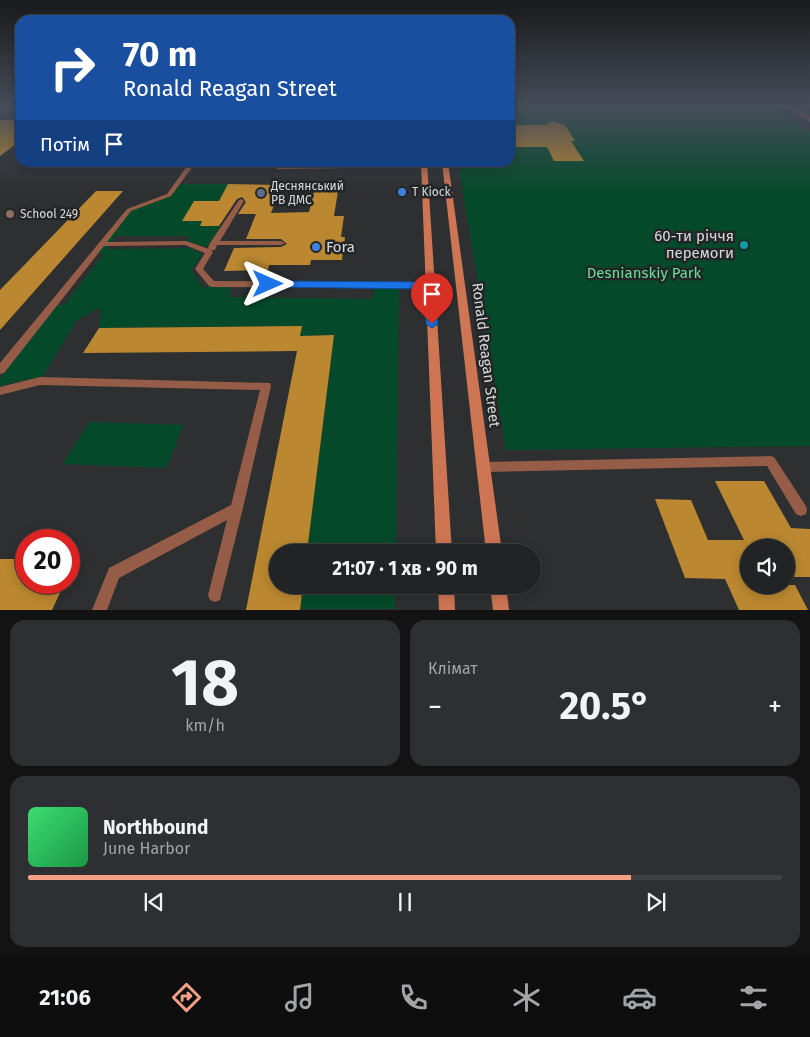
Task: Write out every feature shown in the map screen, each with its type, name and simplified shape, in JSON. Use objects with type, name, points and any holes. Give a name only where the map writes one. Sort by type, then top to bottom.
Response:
[{"type":"main road","points":[[424,167],[444,544]]},
{"type":"main road","name":"Ronald Reagan Street","points":[[446,167],[493,544]]},
{"type":"main road","points":[[446,594],[447,610]]},
{"type":"main road","points":[[499,594],[501,610]]},
{"type":"lane","points":[[0,370],[129,210],[169,195],[189,167]]},
{"type":"lane","points":[[241,201],[199,269],[212,284],[430,286]]},
{"type":"lane","points":[[102,244],[186,243],[209,252]]},
{"type":"lane","points":[[214,243],[281,243]]},
{"type":"lane","points":[[0,391],[40,381],[266,386],[215,595]]},
{"type":"lane","points":[[483,467],[770,461],[800,510]]},
{"type":"lane","points":[[99,610],[114,573],[237,508]]},
{"type":"green space","name":"Desnianskiy Park","points":[[515,135],[810,135],[810,446],[506,450],[459,167],[515,167]]},
{"type":"green space","points":[[180,184],[228,184],[219,201],[183,221],[202,221],[200,226],[221,226],[207,247],[187,241],[189,236],[116,236],[112,242],[105,242],[130,211],[171,196]]},
{"type":"green space","points":[[110,245],[107,249],[189,248],[202,254],[192,271],[203,288],[207,286],[231,287],[229,297],[373,299],[374,287],[399,288],[396,544],[308,544],[334,335],[300,336],[301,326],[99,328],[101,307],[77,320],[43,376],[0,386],[0,378],[54,305],[64,305],[104,254],[95,254],[101,246]]},
{"type":"green space","points":[[89,422],[184,425],[166,468],[63,464]]},
{"type":"green space","points":[[302,594],[395,594],[395,609],[300,609]]},
{"type":"building","points":[[0,135],[15,135],[15,145],[0,156]]},
{"type":"building","points":[[515,135],[572,135],[575,141],[571,141],[584,161],[554,161],[547,147],[515,147]]},
{"type":"building","points":[[228,184],[279,185],[277,190],[280,190],[271,213],[309,212],[315,188],[334,188],[333,191],[338,191],[334,216],[344,216],[341,237],[345,237],[342,260],[311,260],[310,265],[269,265],[268,270],[224,271],[234,248],[281,247],[287,244],[281,239],[246,239],[256,214],[238,214],[246,202],[242,197],[237,199],[219,226],[200,226],[202,221],[182,221],[194,201],[219,201]]},
{"type":"building","points":[[96,191],[123,191],[0,330],[0,290]]},
{"type":"building","points":[[302,326],[300,336],[334,335],[308,544],[269,544],[269,594],[302,594],[300,610],[246,610],[297,351],[83,353],[99,328]]},
{"type":"building","points":[[715,481],[764,481],[791,528],[810,529],[810,577],[795,577],[795,539],[744,539]]},
{"type":"building","points":[[655,499],[691,500],[708,540],[740,540],[740,594],[795,594],[795,585],[808,610],[739,610],[725,579],[685,578]]},
{"type":"building","points":[[0,559],[15,559],[15,594],[59,594],[52,610],[0,610]]},
{"type":"place","name":"T Kiock","points":[[402,192]]},
{"type":"place","name":"Деснянський РВ ДМС","points":[[261,193]]},
{"type":"place","name":"School 249","points":[[10,214]]},
{"type":"place","name":"60-ти річчя перемоги","points":[[744,245]]},
{"type":"place","name":"Fora","points":[[316,247]]},
{"type":"route","points":[[268,284],[430,286],[432,324]]}]
